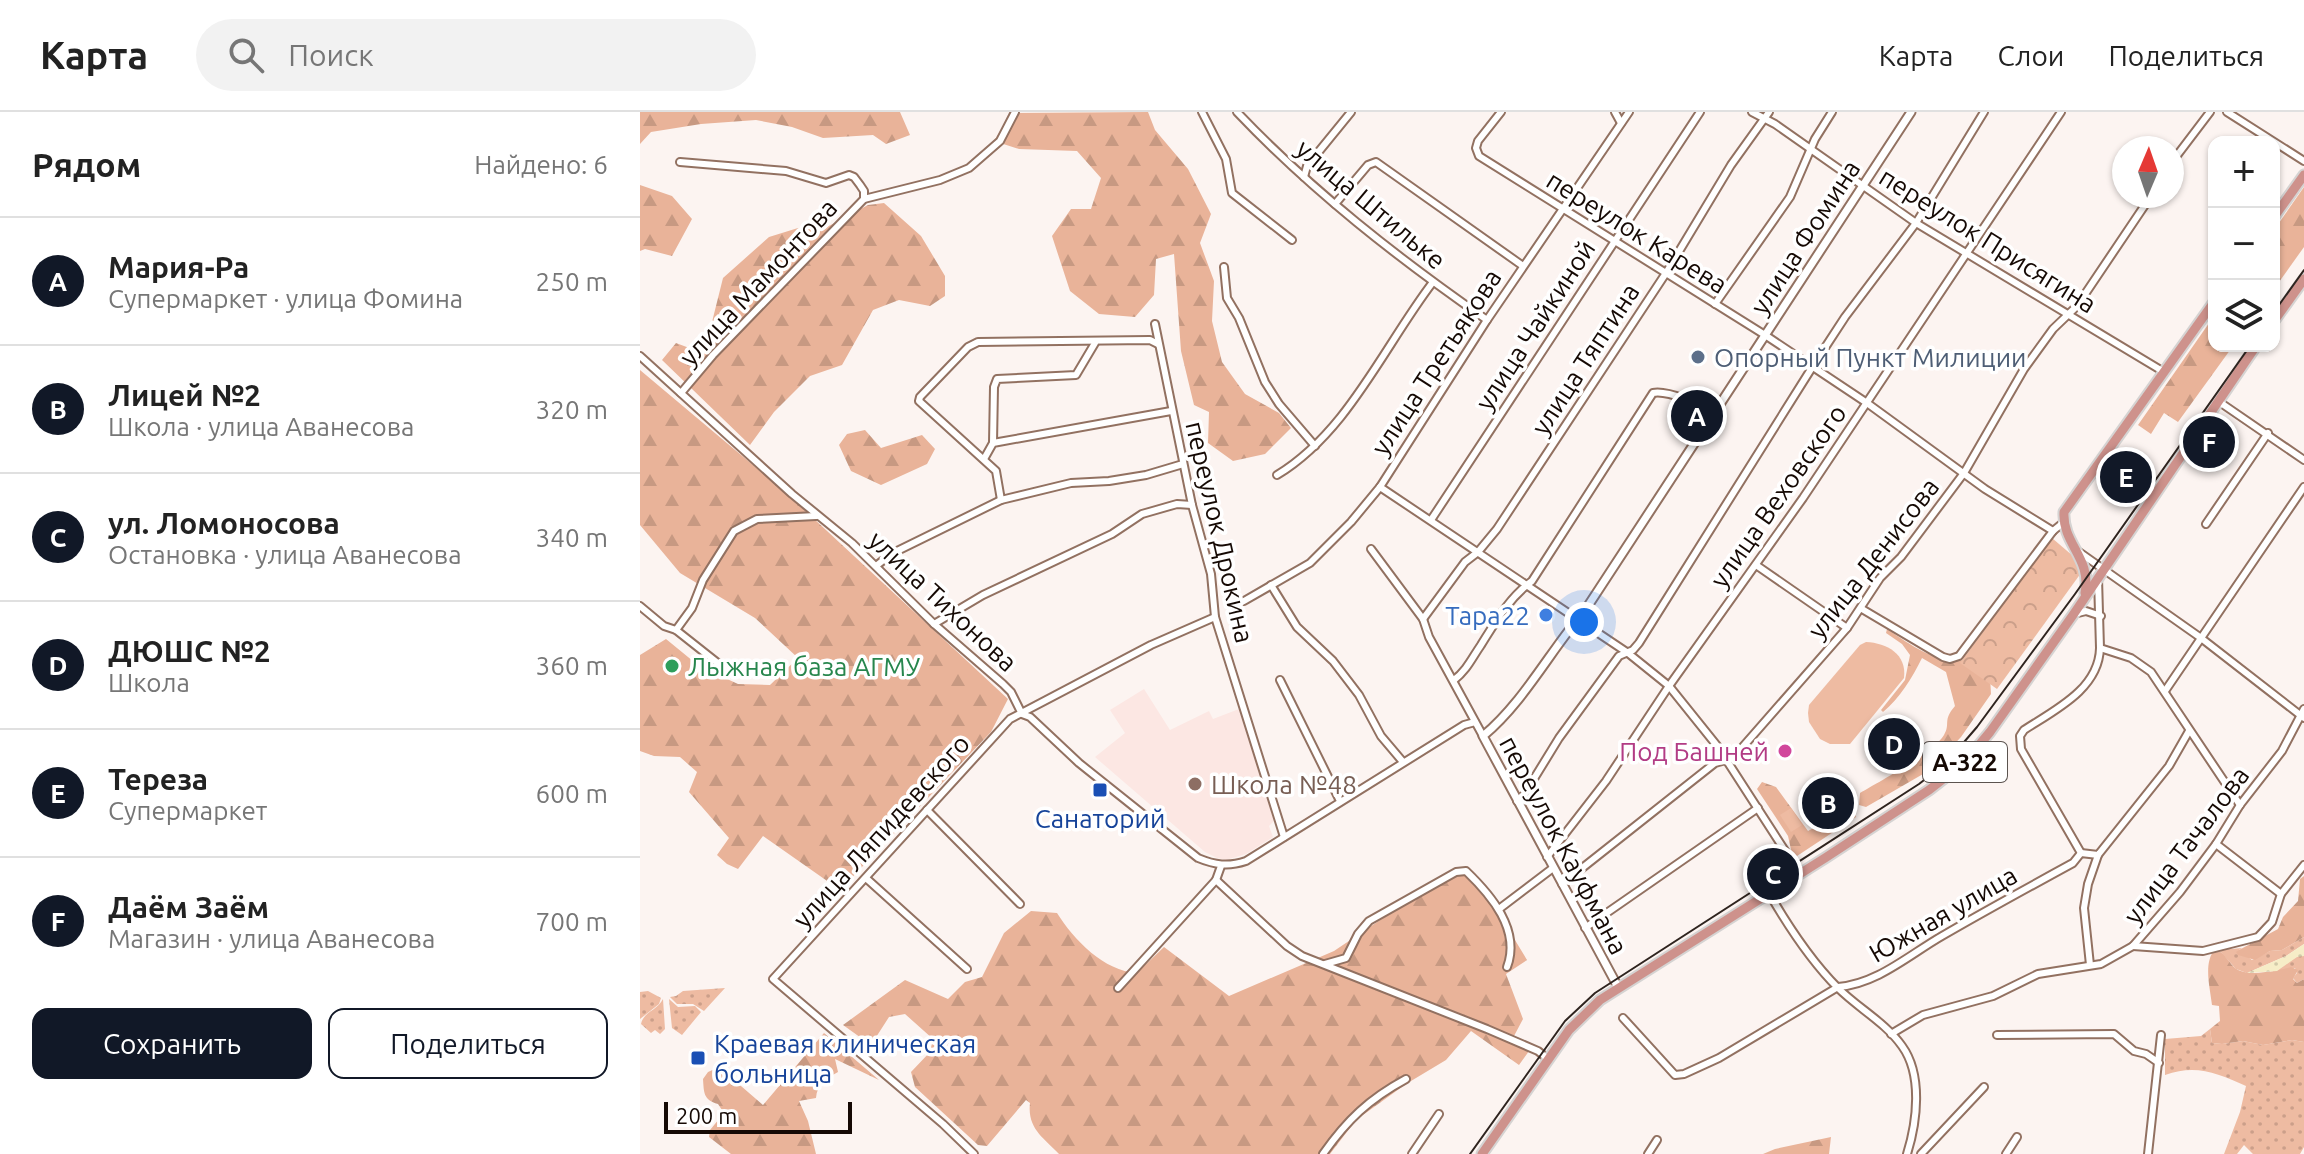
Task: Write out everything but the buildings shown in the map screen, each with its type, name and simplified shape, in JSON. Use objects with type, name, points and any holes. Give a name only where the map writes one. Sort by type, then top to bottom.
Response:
[{"type":"highway","points":[[2280,209],[2304,175]]},
{"type":"highway","points":[[2280,313],[2304,279]]},
{"type":"highway","points":[[2083,600],[2086,571],[2064,522],[2064,512],[2208,310]]},
{"type":"highway","name":"А-322","points":[[1482,1154],[1548,1059],[1584,1014],[1618,987],[1800,874],[1929,790],[1965,762],[2073,615],[2252,352]]},
{"type":"street","name":"улица Мамонтова","points":[[681,393],[713,355],[864,199],[940,180],[969,168],[1000,141],[1015,112]]},
{"type":"street","points":[[1202,112],[1226,159],[1232,193],[1292,240]]},
{"type":"street","name":"улица Штильке","points":[[1237,112],[1268,145],[1335,204],[1433,282],[1487,320]]},
{"type":"street","points":[[1304,177],[1307,166],[1351,112]]},
{"type":"street","name":"переулок Карева","points":[[1501,112],[1478,141],[1476,148],[1479,156],[1813,366],[1985,489],[2053,531]]},
{"type":"street","points":[[1615,112],[1621,123]]},
{"type":"street","name":"улица Третьякова","points":[[1244,601],[1319,555],[1380,487],[1487,320],[1629,112]]},
{"type":"street","name":"улица Чайкиной","points":[[1431,520],[1700,112]]},
{"type":"street","name":"переулок Присягина","points":[[1752,112],[1767,116],[1916,223],[2164,372]]},
{"type":"street","points":[[1715,304],[1790,197],[1811,149],[1832,112]]},
{"type":"street","name":"улица Фомина","points":[[1483,736],[1503,720],[1577,619],[1911,112]]},
{"type":"street","points":[[1517,801],[1619,656],[1639,643],[1813,366],[1845,317],[1916,223],[1984,112]]},
{"type":"street","name":"улица Веховского","points":[[1547,857],[1606,781],[1669,686],[1756,565],[2061,112]]},
{"type":"street","points":[[2184,146],[2210,112]]},
{"type":"street","points":[[2227,112],[2304,161]]},
{"type":"street","name":"улица Тяптина","points":[[1423,619],[1465,562],[1478,552],[1543,460],[1666,273],[1731,165],[1767,116]]},
{"type":"street","name":"улица Мамонтова","points":[[680,162],[786,171],[826,183],[849,175],[864,191],[864,199]]},
{"type":"street","points":[[1335,204],[1368,165],[1376,162],[1523,266]]},
{"type":"street","name":"улица Денисова","points":[[1562,884],[1715,763],[1733,758],[1847,628],[1880,578],[1901,557],[1964,473],[2024,369],[2053,329],[2070,315],[2143,208]]},
{"type":"street","points":[[1224,267],[1227,298],[1239,318],[1265,382],[1279,404],[1315,446]]},
{"type":"street","points":[[1277,475],[1298,463],[1345,412],[1406,317],[1433,282]]},
{"type":"street","name":"переулок Дрокина","points":[[1155,324],[1192,505],[1211,574],[1215,617],[1284,837]]},
{"type":"street","points":[[1001,500],[999,477],[984,459],[921,404],[920,397],[968,347],[978,342],[1150,340],[1158,344]]},
{"type":"street","points":[[984,459],[993,443],[994,387],[997,379],[1076,375],[1095,343]]},
{"type":"street","name":"улица Тихонова","points":[[640,356],[816,516],[876,566],[934,624],[1011,692],[1022,714],[1030,717],[1079,763],[1198,858],[1221,866]]},
{"type":"street","points":[[1454,680],[1469,666],[1509,602],[1532,581],[1653,393],[1658,391],[1687,399],[1715,413]]},
{"type":"street","points":[[2218,401],[2304,460]]},
{"type":"street","points":[[993,443],[1171,411]]},
{"type":"street","points":[[2206,524],[2268,433]]},
{"type":"street","points":[[876,566],[891,554],[1001,500],[1071,483],[1136,477],[1183,464]]},
{"type":"street","points":[[1380,487],[1628,653],[1669,686],[1726,759],[1800,874]]},
{"type":"street","points":[[2165,691],[2304,487]]},
{"type":"street","points":[[934,624],[1006,583],[1112,534],[1142,514],[1177,504],[1192,505]]},
{"type":"street","points":[[676,630],[692,608],[703,580],[734,531],[757,519],[816,516]]},
{"type":"street","points":[[1862,609],[1943,657],[1950,659],[1959,656],[2053,531],[2064,522]]},
{"type":"street","points":[[2074,546],[2092,563],[2104,568],[2302,714]]},
{"type":"street","name":"переулок Кауфмана","points":[[1371,549],[1423,619],[1429,637],[1618,987]]},
{"type":"street","points":[[1756,565],[1847,628]]},
{"type":"street","points":[[2098,578],[2100,663],[2084,688],[2021,732],[2021,749],[2081,853],[2098,855]]},
{"type":"street","points":[[1118,988],[1216,880],[1221,866],[1246,861],[1403,762],[1381,736],[1359,695],[1333,661],[1297,627],[1271,585]]},
{"type":"street","points":[[640,606],[719,664]]},
{"type":"street","points":[[2073,615],[2086,611],[2101,616]]},
{"type":"street","points":[[1022,714],[1151,645],[1215,617]]},
{"type":"street","points":[[2100,648],[2131,658],[2151,672],[2240,805]]},
{"type":"street","points":[[1280,680],[1340,801]]},
{"type":"street","name":"улица Ляпидевского","points":[[974,1154],[773,979],[1010,719],[1022,714]]},
{"type":"street","name":"улица Тачалова","points":[[1891,1034],[1923,1015],[1993,996],[2038,974],[2101,964],[2133,946],[2216,844],[2240,805],[2274,763],[2302,714]]},
{"type":"street","name":"переулок Кауфмана","points":[[1403,762],[1464,725],[1475,722]]},
{"type":"street","points":[[2090,965],[2084,908],[2098,855],[2169,766],[2189,731]]},
{"type":"street","points":[[1585,928],[1758,808]]},
{"type":"street","points":[[927,810],[1020,904]]},
{"type":"street","points":[[2216,844],[2281,894]]},
{"type":"street","name":"Южная улица","points":[[1623,1018],[1669,1071],[1675,1075],[1684,1074],[1719,1058],[1838,987],[1859,984],[1887,970],[2073,863],[2081,853]]},
{"type":"street","points":[[2133,946],[2203,951],[2258,937],[2272,922],[2281,894],[2304,865]]},
{"type":"street","points":[[1499,909],[1553,868]]},
{"type":"street","points":[[1322,964],[1346,958],[1358,934],[1369,921],[1456,872],[1466,871],[1499,909],[1509,932],[1507,967]]},
{"type":"street","points":[[867,879],[967,969]]},
{"type":"street","points":[[1216,880],[1287,946],[1302,956],[1487,1029],[1538,1051],[1548,1059]]},
{"type":"street","points":[[1769,893],[1805,949],[1838,987],[1891,1034],[1911,1060],[1915,1114],[1914,1132],[1907,1154]]},
{"type":"street","points":[[1997,1035],[2114,1034],[2134,1051],[2146,1054],[2159,1063]]},
{"type":"street","points":[[2148,1154],[2161,1035]]},
{"type":"street","points":[[1323,1154],[1343,1125],[1377,1095],[1406,1079]]},
{"type":"street","points":[[1921,1154],[1984,1087]]},
{"type":"street","points":[[1412,1154],[1439,1114]]},
{"type":"street","points":[[2006,1154],[2017,1137]]},
{"type":"street","points":[[1648,1154],[1657,1140]]},
{"type":"shaded area","name":"Школа №48","points":[[1144,689],[1170,730],[1209,711],[1213,719],[1239,709],[1274,821],[1269,826],[1273,837],[1246,854],[1226,860],[1217,858],[1205,852],[1095,757],[1125,733],[1110,710]]},
{"type":"green space","points":[[640,112],[900,112],[910,135],[886,144],[873,135],[823,138],[792,127],[756,120],[651,132],[640,144]]},
{"type":"green space","points":[[1148,112],[1155,130],[1188,169],[1211,214],[1200,243],[1214,281],[1212,321],[1222,362],[1245,394],[1279,413],[1291,428],[1265,454],[1233,461],[1208,443],[1209,412],[1194,405],[1181,351],[1174,254],[1156,259],[1154,295],[1135,317],[1099,314],[1070,291],[1052,236],[1071,209],[1091,209],[1101,178],[1077,151],[1019,149],[994,141],[1011,113]]},
{"type":"green space","points":[[640,185],[672,196],[692,219],[672,256],[645,249],[640,251]]},
{"type":"green space","points":[[2304,187],[2304,247],[2280,281],[2280,280],[2280,221]]},
{"type":"green space","points":[[884,203],[921,236],[945,276],[945,296],[930,306],[899,300],[873,310],[842,365],[810,376],[774,412],[750,445],[662,360],[676,343],[700,352],[709,334],[723,278],[769,237],[798,228],[827,227],[868,205]]},
{"type":"green space","points":[[2208,325],[2208,352],[2229,352],[2178,422],[2164,413],[2151,434],[2138,425]]},
{"type":"green space","points":[[640,370],[784,491],[1008,699],[991,732],[840,890],[763,836],[738,869],[727,864],[717,855],[729,838],[689,792],[697,772],[680,757],[654,756],[640,751],[640,655],[666,639],[699,666],[738,684],[770,685],[798,658],[755,618],[680,573],[640,525]]},
{"type":"green space","points":[[865,430],[881,448],[922,435],[935,449],[927,464],[881,485],[851,471],[839,445],[847,434]]},
{"type":"green space","points":[[2052,538],[2073,556],[2081,573],[1997,689],[1960,663]]},
{"type":"green space","points":[[1887,629],[1934,656],[1968,660],[1990,676],[1991,694],[1961,737],[1930,770],[1866,807],[1859,805],[1860,793],[1939,742],[1955,706],[1946,672],[1922,658],[1900,694],[1883,712],[1881,710],[1905,680],[1910,655],[1902,644],[1886,633]]},
{"type":"green space","points":[[1866,642],[1894,651],[1902,662],[1904,678],[1850,744],[1830,744],[1820,739],[1809,722],[1809,705],[1860,645]]},
{"type":"green space","points":[[1762,782],[1776,787],[1808,831],[1842,812],[1843,819],[1848,809],[1853,809],[1856,817],[1797,856],[1792,854],[1788,836],[1757,789]]},
{"type":"green space","points":[[1791,808],[1802,825],[1791,832],[1780,815]]},
{"type":"green space","points":[[1456,869],[1478,879],[1527,960],[1506,974],[1523,1019],[1514,1036],[1532,1047],[1519,1065],[1471,1031],[1446,1060],[1356,1120],[1330,1154],[1059,1154],[1034,1126],[1030,1103],[1026,1100],[987,1146],[978,1145],[915,1087],[911,1072],[930,1052],[933,1039],[905,1014],[889,1017],[871,1045],[843,1025],[905,980],[948,999],[965,982],[982,977],[1004,933],[1031,911],[1057,913],[1091,952],[1125,971],[1137,973],[1164,947],[1229,996],[1334,951]]},
{"type":"green space","points":[[2304,876],[2304,937],[2282,950],[2270,951],[2255,960],[2238,955],[2236,952],[2239,950],[2278,929],[2283,917],[2298,901],[2300,879]]},
{"type":"green space","points":[[2304,937],[2304,944],[2286,956],[2247,973],[2236,969],[2219,950],[2242,948],[2239,950],[2252,960],[2270,951],[2282,950]]},
{"type":"green space","points":[[2215,949],[2234,967],[2245,972],[2270,972],[2291,967],[2298,970],[2293,979],[2297,983],[2304,979],[2304,1042],[2292,1040],[2263,1045],[2243,1041],[2212,1043],[2210,1029],[2220,1021],[2219,1006],[2212,1005],[2208,976],[2209,961]]},
{"type":"green space","points":[[2300,955],[2304,956],[2304,979],[2297,983],[2293,978],[2297,973],[2295,968],[2277,971]]},
{"type":"green space","points":[[725,988],[704,1011],[693,1004],[677,1004],[670,997],[683,991]]},
{"type":"green space","points":[[648,991],[661,998],[659,1004],[640,1019],[640,992]]},
{"type":"green space","points":[[663,999],[665,1029],[660,1034],[655,1030],[651,1033],[641,1024]]},
{"type":"green space","points":[[669,999],[678,1007],[695,1006],[701,1012],[682,1035],[672,1028]]},
{"type":"green space","points":[[2210,1029],[2212,1043],[2243,1041],[2263,1045],[2292,1040],[2304,1042],[2304,1147],[2300,1154],[2253,1154],[2244,1145],[2237,1154],[2224,1154],[2246,1086],[2197,1070],[2165,1075],[2165,1039],[2201,1036]]},
{"type":"green space","points":[[824,1033],[879,1080],[835,1059],[838,1072],[820,1085],[816,1098],[799,1101],[808,1121],[816,1154],[731,1154],[709,1137],[710,1130],[724,1113],[718,1104],[705,1095],[703,1079],[708,1072],[719,1067],[763,1105]]},
{"type":"green space","points":[[1831,1137],[1829,1154],[1763,1154],[1775,1149]]},
{"type":"sand","points":[[2304,944],[2304,956],[2297,957],[2277,971],[2247,973],[2286,956]]},
{"type":"tram line","points":[[2280,304],[2304,270]]},
{"type":"tram line","points":[[1470,1154],[1565,1021],[1595,993],[1919,784],[1946,763],[1977,727],[2075,594],[2246,352]]},
{"type":"place","name":"Опорный Пункт Милиции","points":[[1698,357]]},
{"type":"place","name":"Мария-Ра","points":[[1697,416]]},
{"type":"place","name":"Даём Заём","points":[[2209,442]]},
{"type":"place","name":"Тереза","points":[[2126,477]]},
{"type":"place","name":"Тара22","points":[[1546,615]]},
{"type":"place","name":"Лыжная база АГМУ","points":[[672,666]]},
{"type":"place","name":"ДЮШС №2","points":[[1894,744]]},
{"type":"place","name":"Под Башней","points":[[1785,751]]},
{"type":"place","name":"Школа №48","points":[[1195,784]]},
{"type":"place","name":"Санаторий","points":[[1100,790]]},
{"type":"place","name":"Лицей №2","points":[[1828,803]]},
{"type":"place","name":"ул. Ломоносова","points":[[1773,874]]},
{"type":"place","name":"Краевая клиническая больница","points":[[698,1058]]}]
